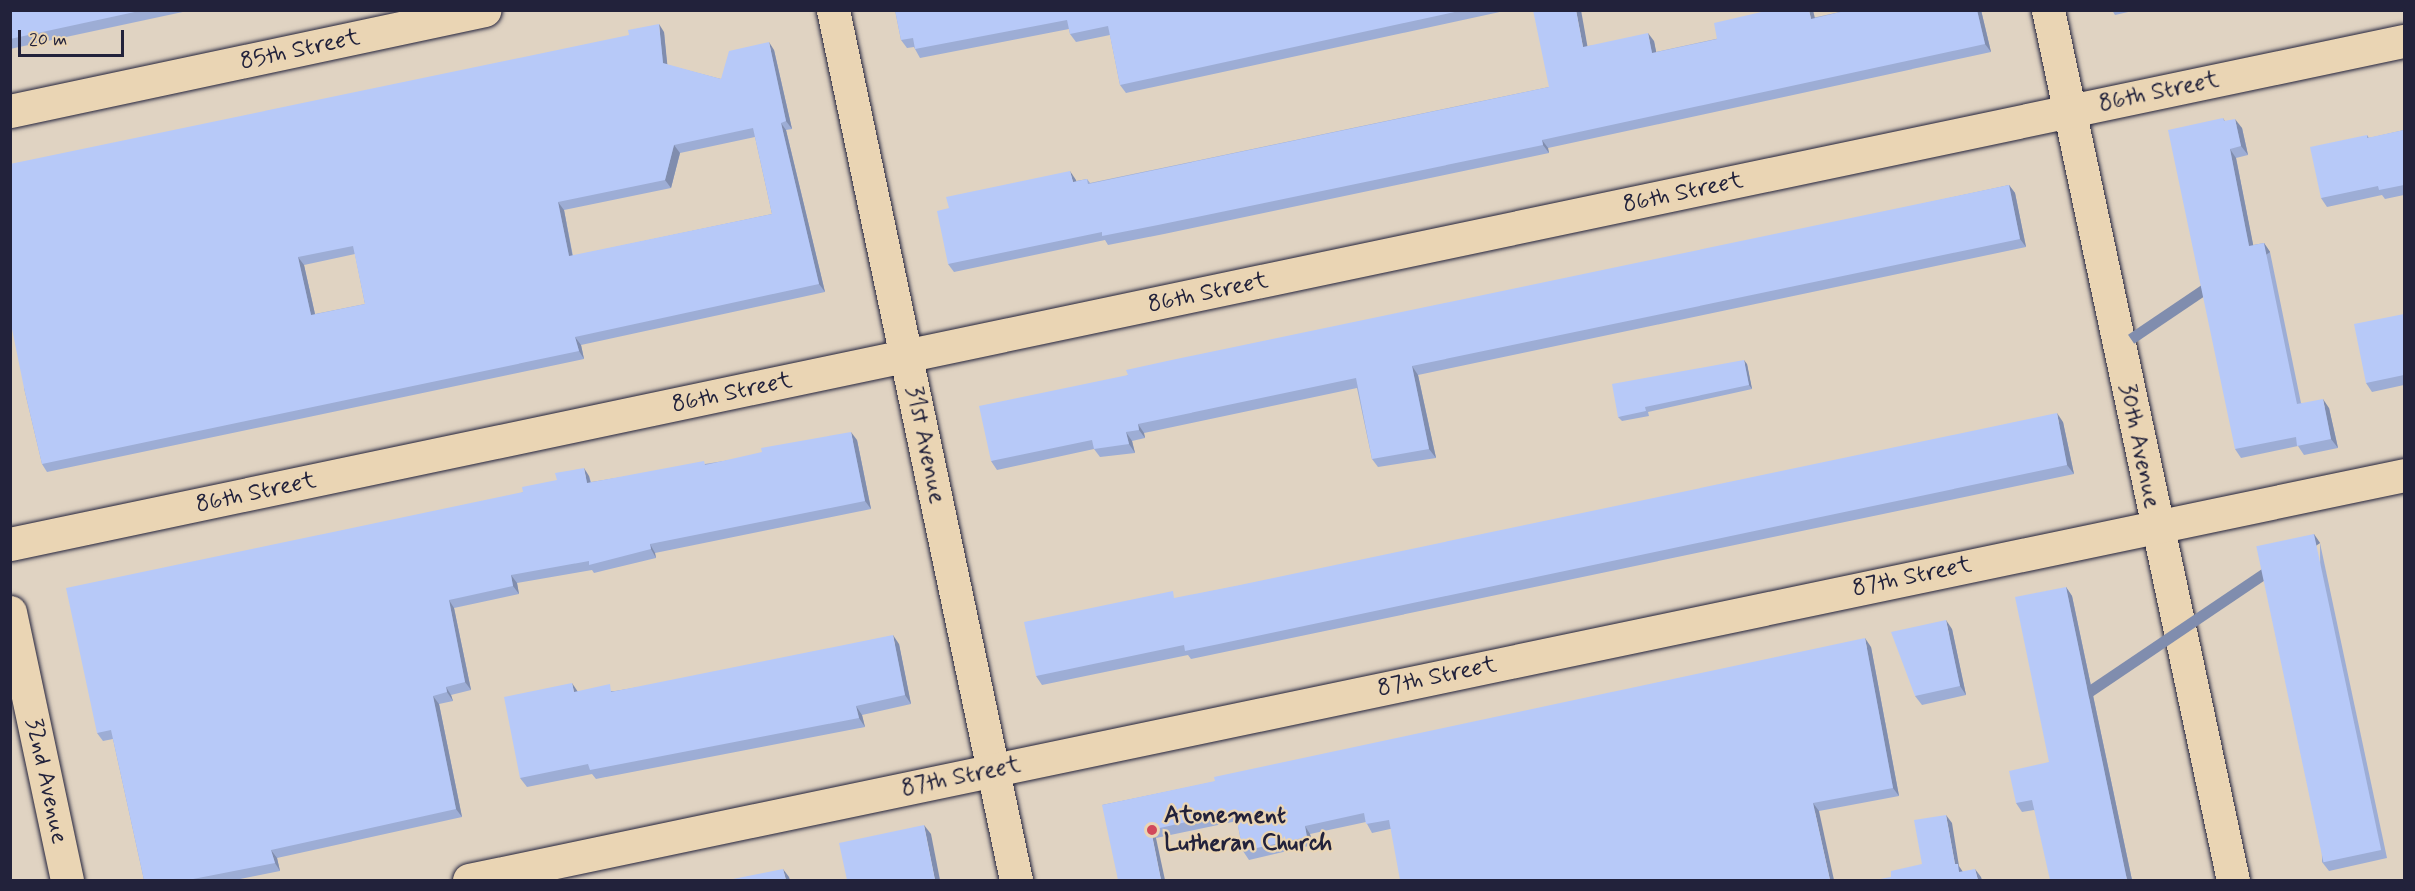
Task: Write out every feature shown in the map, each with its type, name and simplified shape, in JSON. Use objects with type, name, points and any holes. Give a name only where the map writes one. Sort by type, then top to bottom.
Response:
[{"type":"street","name":"85th Street","points":[[10,111],[484,10]]},
{"type":"street","name":"31st Avenue","points":[[833,10],[1016,880]]},
{"type":"street","name":"30th Avenue","points":[[2048,10],[2233,880]]},
{"type":"street","name":"86th Street","points":[[10,544],[2404,41]]},
{"type":"street","name":"87th Street","points":[[469,880],[2156,525],[2404,475]]},
{"type":"street","name":"32nd Avenue","points":[[10,612],[67,880]]},
{"type":"building","points":[[10,10],[144,10],[10,39]]},
{"type":"building","points":[[895,10],[1464,10],[1120,85],[1108,26],[1070,34],[1067,20],[915,49],[913,38],[901,40]]},
{"type":"building","points":[[1533,10],[1576,10],[1583,47],[1648,33],[1652,53],[1717,39],[1714,23],[1770,10],[1809,10],[1811,19],[1849,10],[1977,10],[1985,44],[1542,140],[1543,145],[1158,225],[1102,236],[1102,232],[948,264],[937,211],[949,208],[946,197],[1070,171],[1073,182],[1087,179],[1088,184],[1549,87]]},
{"type":"building","points":[[659,24],[663,63],[721,79],[729,51],[769,42],[786,121],[781,123],[819,284],[575,337],[579,351],[42,464],[10,319],[10,164],[629,35],[628,30]],"holes":[[[753,128],[772,214],[569,256],[558,202],[665,180],[674,145]],[[353,246],[365,304],[311,315],[298,257]]]},
{"type":"building","points":[[2223,118],[2224,121],[2235,119],[2241,146],[2230,149],[2249,246],[2264,243],[2297,404],[2323,399],[2331,439],[2297,446],[2296,437],[2235,449],[2168,130]]},
{"type":"building","points":[[2404,130],[2404,185],[2379,190],[2378,186],[2321,198],[2310,147]]},
{"type":"building","points":[[2009,185],[2020,239],[1412,366],[1429,449],[1372,459],[1356,378],[1138,424],[1139,430],[1126,432],[1129,444],[1094,449],[1092,440],[991,461],[979,406],[1128,375],[1126,370],[1167,361]]},
{"type":"building","points":[[2404,314],[2404,375],[2366,383],[2354,324]]},
{"type":"building","points":[[1744,360],[1749,385],[1645,407],[1646,411],[1618,417],[1612,384]]},
{"type":"building","points":[[2057,413],[2067,465],[1185,651],[1184,645],[1036,676],[1024,622],[1173,591],[1174,598],[1240,585]]},
{"type":"building","points":[[851,432],[865,501],[650,544],[651,549],[589,565],[589,561],[511,575],[513,586],[449,600],[465,682],[446,687],[447,692],[433,696],[456,809],[271,850],[275,863],[188,880],[144,880],[111,730],[97,733],[66,588],[523,492],[522,487],[557,480],[555,473],[584,468],[587,483],[704,461],[705,465],[762,452],[761,448]]},
{"type":"building","points":[[2314,534],[2381,850],[2323,862],[2256,546]]},
{"type":"building","points":[[2066,587],[2127,880],[2050,880],[2032,800],[2016,803],[2009,771],[2049,762],[2015,597]]},
{"type":"building","points":[[1946,620],[1960,686],[1915,696],[1891,632]]},
{"type":"building","points":[[893,635],[905,695],[856,706],[859,718],[590,770],[588,764],[520,778],[504,697],[572,683],[574,692],[610,684],[611,692]]},
{"type":"building","points":[[1865,638],[1893,788],[1813,803],[1830,880],[1400,880],[1389,820],[1366,824],[1364,813],[1305,826],[1307,837],[1243,851],[1235,811],[1151,830],[1161,880],[1118,880],[1102,805],[1215,781],[1214,777]]},
{"type":"building","points":[[1946,815],[1955,864],[1958,864],[1959,872],[1975,869],[1978,880],[1875,880],[1891,877],[1891,871],[1922,864],[1914,820]]},
{"type":"building","points":[[924,825],[935,880],[847,880],[839,843]]},
{"type":"building","points":[[783,869],[786,880],[728,880]]},
{"type":"place","name":"Atonement Lutheran Church","points":[[1152,830]]}]
